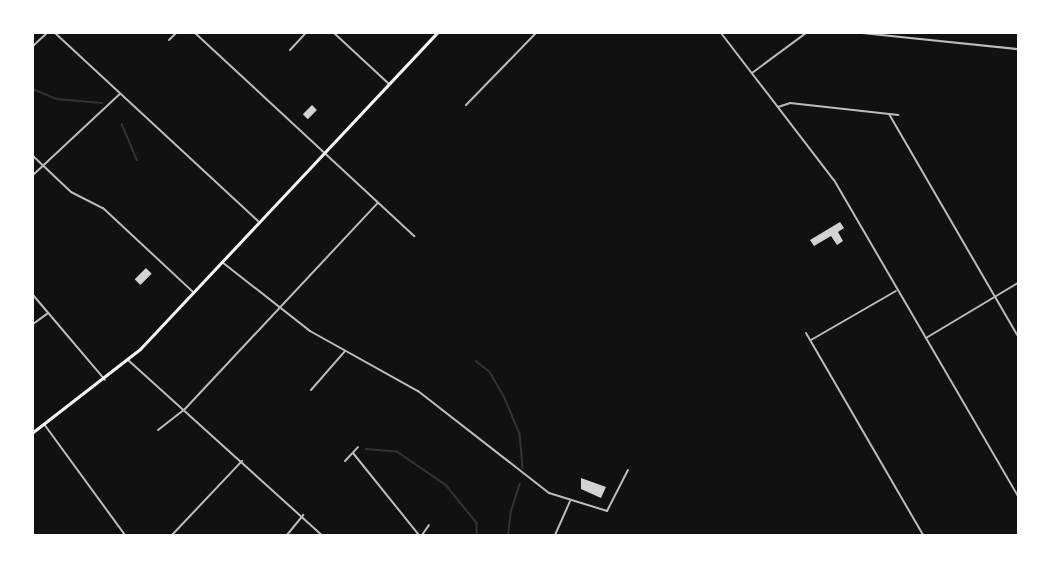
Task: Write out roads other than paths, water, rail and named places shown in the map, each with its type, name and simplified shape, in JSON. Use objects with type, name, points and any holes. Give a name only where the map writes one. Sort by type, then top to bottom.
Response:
[{"type":"main road","points":[[33,432],[105,380],[128,360],[437,33]]},
{"type":"street","points":[[33,46],[47,33]]},
{"type":"street","points":[[56,33],[259,222]]},
{"type":"street","points":[[169,40],[176,33]]},
{"type":"street","points":[[195,33],[414,236]]},
{"type":"street","points":[[290,50],[306,33]]},
{"type":"street","points":[[334,33],[389,84]]},
{"type":"street","points":[[466,105],[536,33]]},
{"type":"street","points":[[721,33],[834,180],[1018,496]]},
{"type":"street","points":[[752,73],[806,33]]},
{"type":"street","points":[[862,33],[1018,49]]},
{"type":"street","points":[[33,175],[120,94]]},
{"type":"street","points":[[778,107],[790,103],[898,115]]},
{"type":"street","points":[[889,114],[1017,335]]},
{"type":"street","points":[[33,156],[71,192],[103,208],[194,292]]},
{"type":"street","points":[[158,430],[184,410],[378,203]]},
{"type":"street","points":[[222,262],[279,307],[345,350],[418,391],[543,489],[570,501],[607,511],[628,470]]},
{"type":"street","points":[[926,338],[1018,283]]},
{"type":"street","points":[[811,340],[898,290]]},
{"type":"street","points":[[33,295],[105,380]]},
{"type":"street","points":[[33,324],[48,313]]},
{"type":"street","points":[[806,333],[923,535]]},
{"type":"street","points":[[311,390],[345,350]]},
{"type":"street","points":[[128,360],[303,515],[322,535]]},
{"type":"street","points":[[44,424],[124,535]]},
{"type":"street","points":[[345,461],[358,447]]},
{"type":"street","points":[[352,453],[421,535],[429,525]]},
{"type":"street","points":[[172,535],[242,461]]},
{"type":"street","points":[[555,535],[570,501]]},
{"type":"street","points":[[287,535],[303,515]]},
{"type":"street","points":[[424,532],[428,535]]},
{"type":"waterway","points":[[33,89],[56,99],[102,103]]},
{"type":"waterway","points":[[122,124],[137,160]]},
{"type":"waterway","points":[[476,361],[490,372],[504,396],[520,434],[523,468]]},
{"type":"waterway","points":[[366,449],[398,452],[446,485],[477,523],[477,535]]},
{"type":"waterway","points":[[508,535],[511,511],[520,484]]}]
